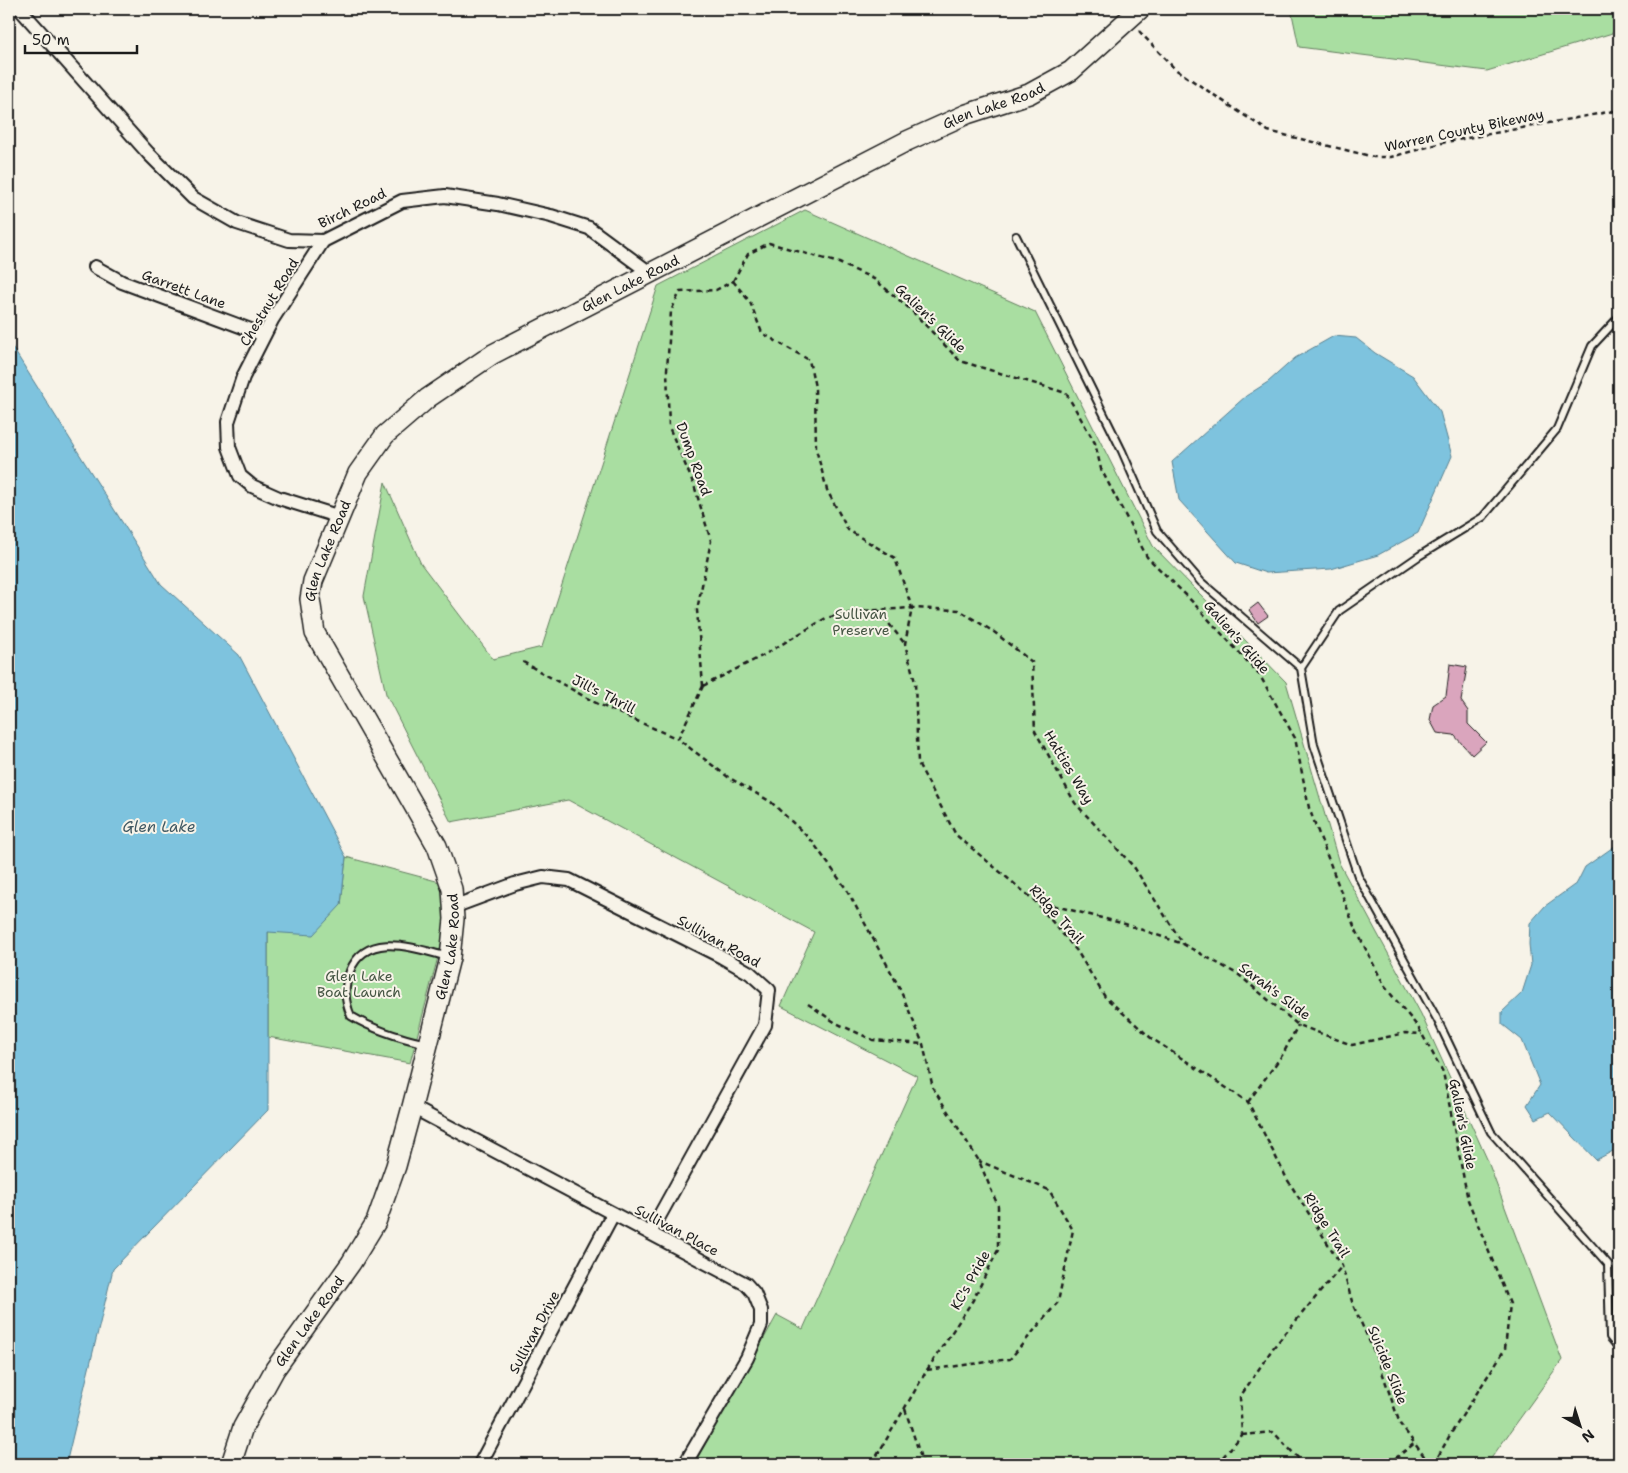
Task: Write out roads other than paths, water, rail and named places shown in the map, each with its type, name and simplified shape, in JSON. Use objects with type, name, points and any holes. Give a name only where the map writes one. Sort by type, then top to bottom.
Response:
[{"type":"street","name":"Birch Road","points":[[20,9],[148,153],[193,198],[237,223],[289,240],[323,241],[402,201],[445,196],[498,204],[589,228],[650,273]]},
{"type":"street","name":"Glen Lake Road","points":[[231,1464],[244,1427],[275,1369],[351,1263],[376,1222],[396,1166],[450,958],[453,907],[452,889],[437,846],[315,633],[310,599],[314,581],[358,472],[386,435],[428,398],[492,354],[907,141],[968,114],[1029,94],[1071,71],[1134,15]]},
{"type":"street","name":"Chestnut Road","points":[[323,241],[264,335],[243,377],[228,422],[229,447],[240,476],[252,486],[279,498],[340,516]]},
{"type":"street","name":"Garrett Lane","points":[[95,267],[122,282],[264,335]]},
{"type":"street","name":"Sullivan Road","points":[[453,907],[515,884],[543,877],[569,880],[722,957],[750,974],[769,990],[765,1025],[650,1233]]},
{"type":"street","name":"Sullivan Place","points":[[412,1107],[746,1284],[754,1293],[762,1310],[761,1325],[747,1358],[685,1464]]},
{"type":"street","name":"Sullivan Drive","points":[[480,1464],[613,1214]]},
{"type":"lane","points":[[1016,236],[1122,451],[1156,531],[1201,582],[1301,668],[1314,745],[1358,876],[1437,1019],[1491,1132],[1608,1264],[1610,1336],[1619,1348]]},
{"type":"lane","points":[[1301,668],[1339,611],[1419,556],[1483,517],[1557,429],[1592,346],[1619,317]]},
{"type":"lane","points":[[427,1044],[400,1038],[364,1024],[350,1016],[345,993],[348,978],[353,964],[363,952],[384,945],[404,946],[450,958]]},
{"type":"water","points":[[1334,336],[1356,338],[1375,353],[1413,376],[1440,412],[1452,456],[1418,533],[1378,555],[1331,569],[1266,573],[1236,563],[1179,500],[1172,462],[1246,396],[1268,382],[1295,358]]},
{"type":"water","name":"Glen Lake","points":[[9,342],[161,584],[239,655],[346,857],[341,905],[313,935],[268,932],[268,1110],[113,1269],[66,1464],[9,1464]]},
{"type":"water","points":[[1619,843],[1619,1137],[1613,1151],[1596,1160],[1550,1112],[1536,1119],[1527,1105],[1540,1085],[1522,1040],[1502,1024],[1502,1012],[1522,993],[1531,965],[1530,923],[1545,906],[1577,883],[1585,867]]},
{"type":"park label","name":"Sullivan Preserve","points":[[861,622]]},
{"type":"park label","name":"Glen Lake Boat Launch","points":[[359,984]]}]
